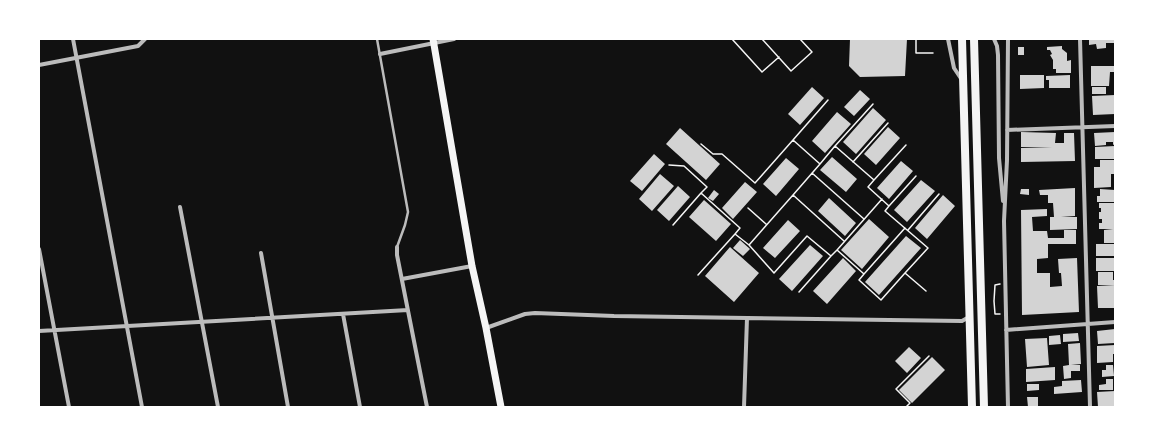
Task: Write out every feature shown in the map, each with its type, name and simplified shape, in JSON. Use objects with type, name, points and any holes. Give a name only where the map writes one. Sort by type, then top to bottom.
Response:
[{"type":"main road","points":[[962,39],[972,407]]},
{"type":"main road","points":[[974,39],[984,407]]},
{"type":"main road","points":[[433,41],[472,266],[486,328],[501,407]]},
{"type":"street","points":[[73,39],[142,407]]},
{"type":"street","points":[[39,65],[138,46],[145,39]]},
{"type":"street","points":[[380,54],[433,41],[454,39]]},
{"type":"street","points":[[948,39],[954,68],[963,82]]},
{"type":"street","points":[[994,39],[997,46],[998,55],[1000,158],[1004,221],[1008,407]]},
{"type":"street","points":[[1004,221],[1008,39]]},
{"type":"street","points":[[1080,39],[1090,407]]},
{"type":"street","points":[[1007,130],[1115,126]]},
{"type":"street","points":[[180,208],[218,407]]},
{"type":"street","points":[[397,247],[397,255],[427,407]]},
{"type":"street","points":[[39,249],[69,407]]},
{"type":"street","points":[[261,253],[288,407]]},
{"type":"street","points":[[402,279],[472,266]]},
{"type":"street","points":[[39,331],[408,310]]},
{"type":"street","points":[[486,328],[525,314],[535,313],[614,316],[962,321],[969,317]]},
{"type":"street","points":[[343,314],[360,407]]},
{"type":"street","points":[[744,407],[747,318]]},
{"type":"street","points":[[1006,330],[1115,322]]},
{"type":"lane","points":[[377,39],[408,212],[406,225],[397,247]]},
{"type":"path","points":[[732,39],[762,72],[778,58]]},
{"type":"path","points":[[762,39],[791,71],[812,52],[800,39]]},
{"type":"path","points":[[916,39],[916,53],[933,53]]},
{"type":"path","points":[[701,144],[713,154],[722,154],[755,183],[828,100]]},
{"type":"path","points":[[749,246],[873,104]]},
{"type":"path","points":[[853,162],[888,123]]},
{"type":"path","points":[[793,140],[820,164]]},
{"type":"path","points":[[890,206],[868,187],[906,145]]},
{"type":"path","points":[[835,146],[874,180]]},
{"type":"path","points":[[669,165],[684,166],[707,187],[673,226]]},
{"type":"path","points":[[812,173],[864,219]]},
{"type":"path","points":[[905,228],[859,280],[881,300],[928,248],[908,230],[885,211],[916,176]]},
{"type":"path","points":[[698,275],[740,228],[701,193]]},
{"type":"path","points":[[908,230],[939,194]]},
{"type":"path","points":[[793,195],[844,241]]},
{"type":"path","points":[[798,292],[882,199]]},
{"type":"path","points":[[748,208],[767,225]]},
{"type":"path","points":[[735,234],[774,272],[807,236],[831,256]]},
{"type":"path","points":[[836,250],[864,274]]},
{"type":"path","points":[[905,273],[926,291]]},
{"type":"path","points":[[1005,284],[995,285],[993,301],[995,314],[1006,314]]},
{"type":"path","points":[[906,407],[910,403],[896,389],[929,356]]},
{"type":"building","points":[[850,39],[907,39],[905,76],[860,77],[849,66]]},
{"type":"building","points":[[1089,39],[1115,39],[1115,43],[1106,43],[1106,48],[1097,49],[1096,44],[1089,45]]},
{"type":"building","points":[[1062,46],[1062,49],[1067,53],[1067,61],[1071,60],[1071,73],[1056,73],[1056,69],[1053,69],[1053,60],[1050,55],[1052,54],[1050,50],[1047,50],[1047,47]]},
{"type":"building","points":[[1018,47],[1024,47],[1024,55],[1018,55]]},
{"type":"building","points":[[1091,66],[1115,66],[1115,72],[1110,72],[1109,86],[1091,86]]},
{"type":"building","points":[[1020,75],[1044,75],[1044,88],[1020,89]]},
{"type":"building","points":[[1070,75],[1070,88],[1049,88],[1049,80],[1046,80],[1046,76]]},
{"type":"building","points":[[812,87],[824,98],[800,125],[788,114]]},
{"type":"building","points":[[1092,87],[1106,87],[1106,94],[1092,94]]},
{"type":"building","points":[[860,90],[870,99],[854,116],[844,107]]},
{"type":"building","points":[[1115,95],[1115,114],[1093,115],[1092,96]]},
{"type":"building","points":[[873,108],[886,120],[856,154],[843,142]]},
{"type":"building","points":[[837,112],[851,124],[825,153],[812,141]]},
{"type":"building","points":[[888,127],[900,138],[876,165],[864,154]]},
{"type":"building","points":[[680,128],[720,164],[706,180],[666,144]]},
{"type":"building","points":[[1021,132],[1056,133],[1055,143],[1064,143],[1064,133],[1074,133],[1075,161],[1021,162],[1021,148],[1052,148],[1021,147]]},
{"type":"building","points":[[1115,132],[1115,144],[1113,145],[1113,142],[1106,142],[1106,145],[1095,146],[1094,133]]},
{"type":"building","points":[[1115,146],[1115,159],[1095,159],[1095,147]]},
{"type":"building","points":[[654,154],[665,164],[642,191],[630,181]]},
{"type":"building","points":[[832,157],[857,179],[846,192],[820,170]]},
{"type":"building","points":[[786,158],[799,169],[776,196],[763,184]]},
{"type":"building","points":[[1100,160],[1115,160],[1115,174],[1111,174],[1111,187],[1094,188],[1094,167],[1100,167]]},
{"type":"building","points":[[901,161],[913,171],[889,199],[877,188]]},
{"type":"building","points":[[660,174],[674,186],[652,211],[639,199]]},
{"type":"building","points":[[921,180],[935,191],[907,222],[894,210]]},
{"type":"building","points":[[745,182],[757,192],[733,219],[722,208]]},
{"type":"building","points":[[678,186],[690,197],[669,221],[657,210]]},
{"type":"building","points":[[1075,188],[1075,216],[1061,217],[1077,217],[1077,229],[1050,230],[1050,217],[1054,217],[1053,203],[1048,203],[1048,195],[1040,195],[1039,190]]},
{"type":"building","points":[[1021,189],[1029,189],[1029,195],[1020,194]]},
{"type":"building","points":[[1100,189],[1115,190],[1115,202],[1097,202],[1097,196],[1100,196]]},
{"type":"building","points":[[714,190],[719,194],[713,201],[708,198]]},
{"type":"building","points":[[943,195],[955,206],[927,239],[915,228]]},
{"type":"building","points":[[829,198],[856,223],[845,236],[818,211]]},
{"type":"building","points":[[704,200],[731,224],[716,241],[689,217]]},
{"type":"building","points":[[1099,203],[1115,203],[1115,243],[1104,243],[1104,230],[1113,229],[1099,229],[1099,223],[1102,223],[1102,219],[1099,219],[1099,212],[1101,212],[1101,208],[1099,208]]},
{"type":"building","points":[[1047,209],[1047,216],[1032,217],[1033,231],[1047,231],[1048,238],[1064,238],[1064,230],[1076,230],[1076,244],[1048,244],[1048,258],[1037,259],[1037,273],[1050,273],[1050,287],[1062,286],[1058,259],[1077,258],[1079,312],[1022,315],[1021,210]]},
{"type":"building","points":[[869,219],[889,237],[862,269],[841,250]]},
{"type":"building","points":[[788,220],[800,231],[775,258],[763,248]]},
{"type":"building","points":[[906,236],[921,248],[879,295],[865,282]]},
{"type":"building","points":[[740,240],[750,249],[743,256],[733,248]]},
{"type":"building","points":[[1096,244],[1115,244],[1115,256],[1096,256]]},
{"type":"building","points":[[810,245],[823,256],[792,291],[779,279]]},
{"type":"building","points":[[730,247],[759,273],[734,302],[705,276]]},
{"type":"building","points":[[843,258],[856,271],[827,304],[813,291]]},
{"type":"building","points":[[1096,258],[1115,258],[1115,271],[1096,271]]},
{"type":"building","points":[[1098,272],[1113,272],[1113,280],[1115,280],[1115,285],[1098,285]]},
{"type":"building","points":[[1115,285],[1115,308],[1098,308],[1097,286]]},
{"type":"building","points":[[1115,329],[1115,343],[1098,344],[1097,331]]},
{"type":"building","points":[[1078,333],[1079,341],[1063,342],[1063,334]]},
{"type":"building","points":[[1060,335],[1061,344],[1049,345],[1049,336]]},
{"type":"building","points":[[1047,338],[1049,365],[1027,367],[1025,339]]},
{"type":"building","points":[[1080,343],[1081,364],[1071,365],[1080,365],[1080,371],[1071,371],[1071,378],[1064,379],[1063,366],[1069,365],[1068,344]]},
{"type":"building","points":[[1115,345],[1113,362],[1097,363],[1097,346]]},
{"type":"building","points":[[909,347],[921,358],[907,373],[895,361]]},
{"type":"building","points":[[932,357],[945,370],[912,403],[899,390]]},
{"type":"building","points":[[1106,365],[1113,365],[1114,376],[1102,377],[1102,370],[1106,370]]},
{"type":"building","points":[[1055,367],[1055,380],[1026,382],[1026,369]]},
{"type":"building","points":[[1106,379],[1113,379],[1113,390],[1099,390],[1099,385],[1106,384]]},
{"type":"building","points":[[1081,380],[1082,392],[1054,394],[1054,387],[1062,386],[1062,381]]},
{"type":"building","points":[[1027,384],[1039,384],[1039,390],[1027,391]]},
{"type":"building","points":[[1115,391],[1115,407],[1098,407],[1097,392]]},
{"type":"building","points":[[1027,397],[1038,397],[1038,407],[1028,407]]}]
